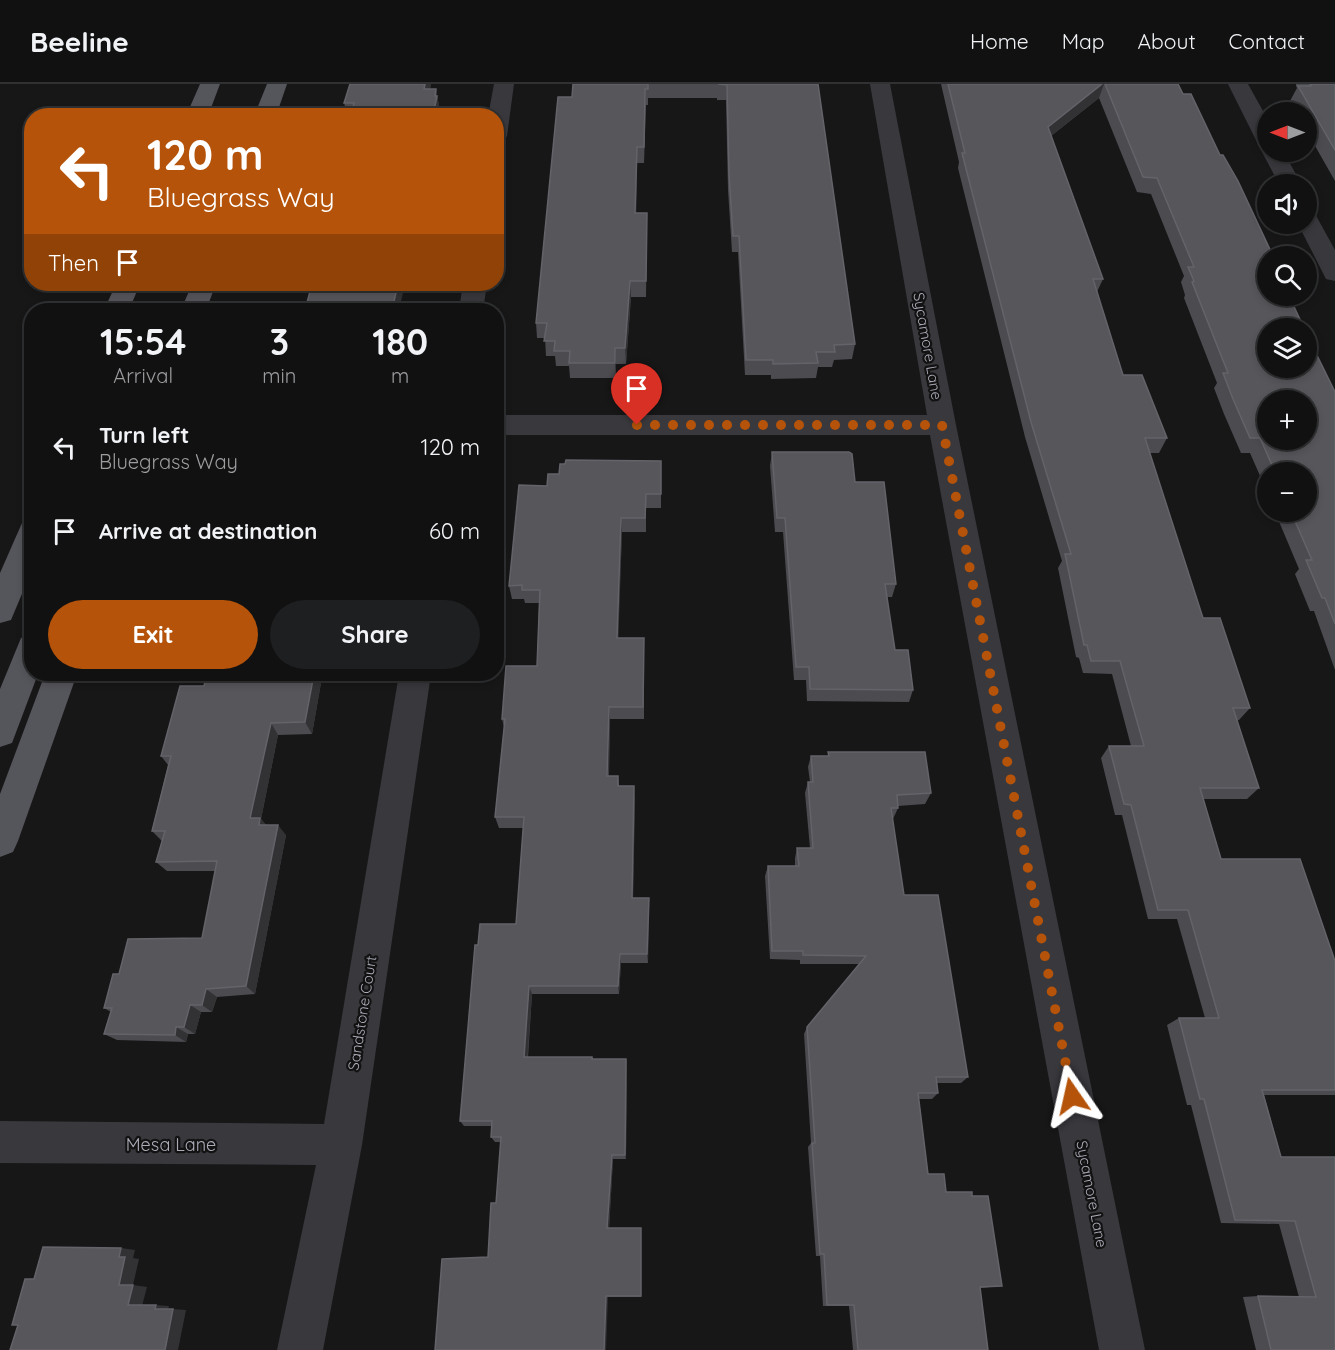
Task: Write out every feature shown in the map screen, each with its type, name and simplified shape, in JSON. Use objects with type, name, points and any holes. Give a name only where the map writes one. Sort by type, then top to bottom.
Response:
[{"type":"main road","points":[[200,108],[210,84]]},
{"type":"main road","points":[[269,108],[277,84]]},
{"type":"main road","points":[[0,612],[24,553]]},
{"type":"main road","points":[[0,733],[24,668]]},
{"type":"main road","points":[[0,841],[58,681]]},
{"type":"street","points":[[500,108],[504,84]]},
{"type":"street","name":"Sycamore Lane","points":[[880,84],[942,425],[1122,1350]]},
{"type":"street","points":[[1238,84],[1257,121]]},
{"type":"street","points":[[1317,230],[1327,241],[1335,273]]},
{"type":"street","points":[[504,425],[942,425]]},
{"type":"street","name":"Sandstone Court","points":[[300,1350],[341,1145],[414,681]]},
{"type":"street","name":"Mesa Lane","points":[[0,1142],[341,1145]]},
{"type":"building","points":[[350,84],[425,84],[424,89],[436,89],[435,96],[437,96],[435,108],[353,108],[354,103],[344,103]]},
{"type":"building","points":[[573,84],[648,84],[648,89],[645,89],[644,147],[637,147],[635,213],[647,213],[646,281],[630,281],[625,348],[615,348],[615,363],[569,363],[570,351],[554,351],[555,341],[544,341],[547,323],[536,323],[558,97],[572,97]]},
{"type":"building","points":[[718,84],[818,84],[855,344],[834,345],[835,352],[816,352],[818,363],[773,364],[773,360],[746,360],[739,236],[733,236],[727,85]]},
{"type":"building","points":[[948,84],[1102,84],[1048,127],[1103,279],[1093,279],[1123,375],[1142,375],[1167,438],[1145,438],[1203,618],[1220,618],[1250,708],[1233,708],[1259,788],[1200,788],[1221,859],[1300,859],[1335,961],[1335,1090],[1262,1090],[1281,1157],[1335,1157],[1335,1350],[1271,1350],[1258,1296],[1316,1297],[1295,1221],[1235,1220],[1204,1099],[1200,1099],[1179,1018],[1219,1018],[1188,910],[1158,910],[1131,805],[1124,804],[1109,746],[1144,746],[1120,661],[1091,661],[1087,645],[1084,645],[1065,554],[1071,554],[1031,422],[962,153],[965,153]]},
{"type":"building","points":[[1105,84],[1178,84],[1183,94],[1191,94],[1220,155],[1223,155],[1238,181],[1257,222],[1257,234],[1263,234],[1268,246],[1257,246],[1257,306],[1294,306],[1299,318],[1257,318],[1257,378],[1317,378],[1317,355],[1335,392],[1335,624],[1306,560],[1312,560],[1295,522],[1317,522],[1317,462],[1271,462],[1265,450],[1317,450],[1317,390],[1257,390],[1257,438],[1250,438],[1223,373],[1228,373],[1192,282],[1194,281],[1188,267],[1194,267],[1157,178],[1143,177]]},
{"type":"building","points":[[1310,84],[1335,84],[1335,150],[1317,119],[1317,102],[1307,102],[1298,86],[1311,86]]},
{"type":"building","points":[[310,291],[396,291],[394,303],[307,303]]},
{"type":"building","points":[[772,452],[849,452],[852,454],[855,482],[884,482],[896,584],[885,584],[895,650],[908,650],[913,690],[810,689],[809,667],[796,667],[785,518],[777,518]]},
{"type":"building","points":[[566,460],[661,461],[661,494],[646,494],[645,518],[621,518],[617,638],[644,638],[643,707],[609,707],[607,776],[618,776],[618,786],[634,786],[632,898],[649,898],[647,954],[620,954],[618,986],[529,986],[524,1057],[626,1059],[625,1155],[612,1155],[607,1228],[641,1228],[641,1296],[606,1296],[604,1350],[435,1350],[442,1259],[488,1257],[491,1203],[496,1203],[501,1137],[491,1137],[492,1121],[460,1121],[475,945],[478,945],[480,924],[516,924],[524,817],[495,817],[505,719],[502,719],[506,666],[537,666],[540,590],[522,590],[522,585],[509,586],[519,485],[547,486],[548,474],[559,474],[560,464],[565,464]]},
{"type":"building","points":[[205,681],[313,681],[305,722],[271,723],[250,818],[260,818],[259,825],[278,825],[246,986],[206,989],[202,1005],[190,1005],[184,1027],[176,1027],[175,1035],[104,1034],[112,1008],[104,1008],[113,974],[119,974],[128,939],[202,938],[217,861],[156,862],[165,831],[152,831],[171,756],[161,756],[180,686],[204,686]]},
{"type":"building","points":[[828,752],[925,752],[931,793],[897,795],[898,808],[891,808],[904,895],[938,895],[968,1077],[936,1077],[938,1093],[918,1093],[928,1174],[944,1174],[946,1192],[972,1192],[972,1196],[988,1196],[1002,1286],[980,1287],[988,1350],[858,1350],[854,1305],[827,1305],[824,1254],[820,1254],[812,1143],[815,1143],[807,1027],[866,956],[803,955],[803,951],[772,951],[768,866],[799,866],[797,848],[813,848],[808,782],[813,782],[811,756],[829,756]]},
{"type":"building","points":[[43,1247],[121,1248],[119,1257],[125,1257],[119,1285],[133,1285],[128,1305],[156,1305],[155,1309],[173,1309],[165,1350],[10,1350],[18,1325],[12,1325],[25,1279],[34,1279]]},
{"type":"route","points":[[637,425],[942,425],[1072,1096]]}]
